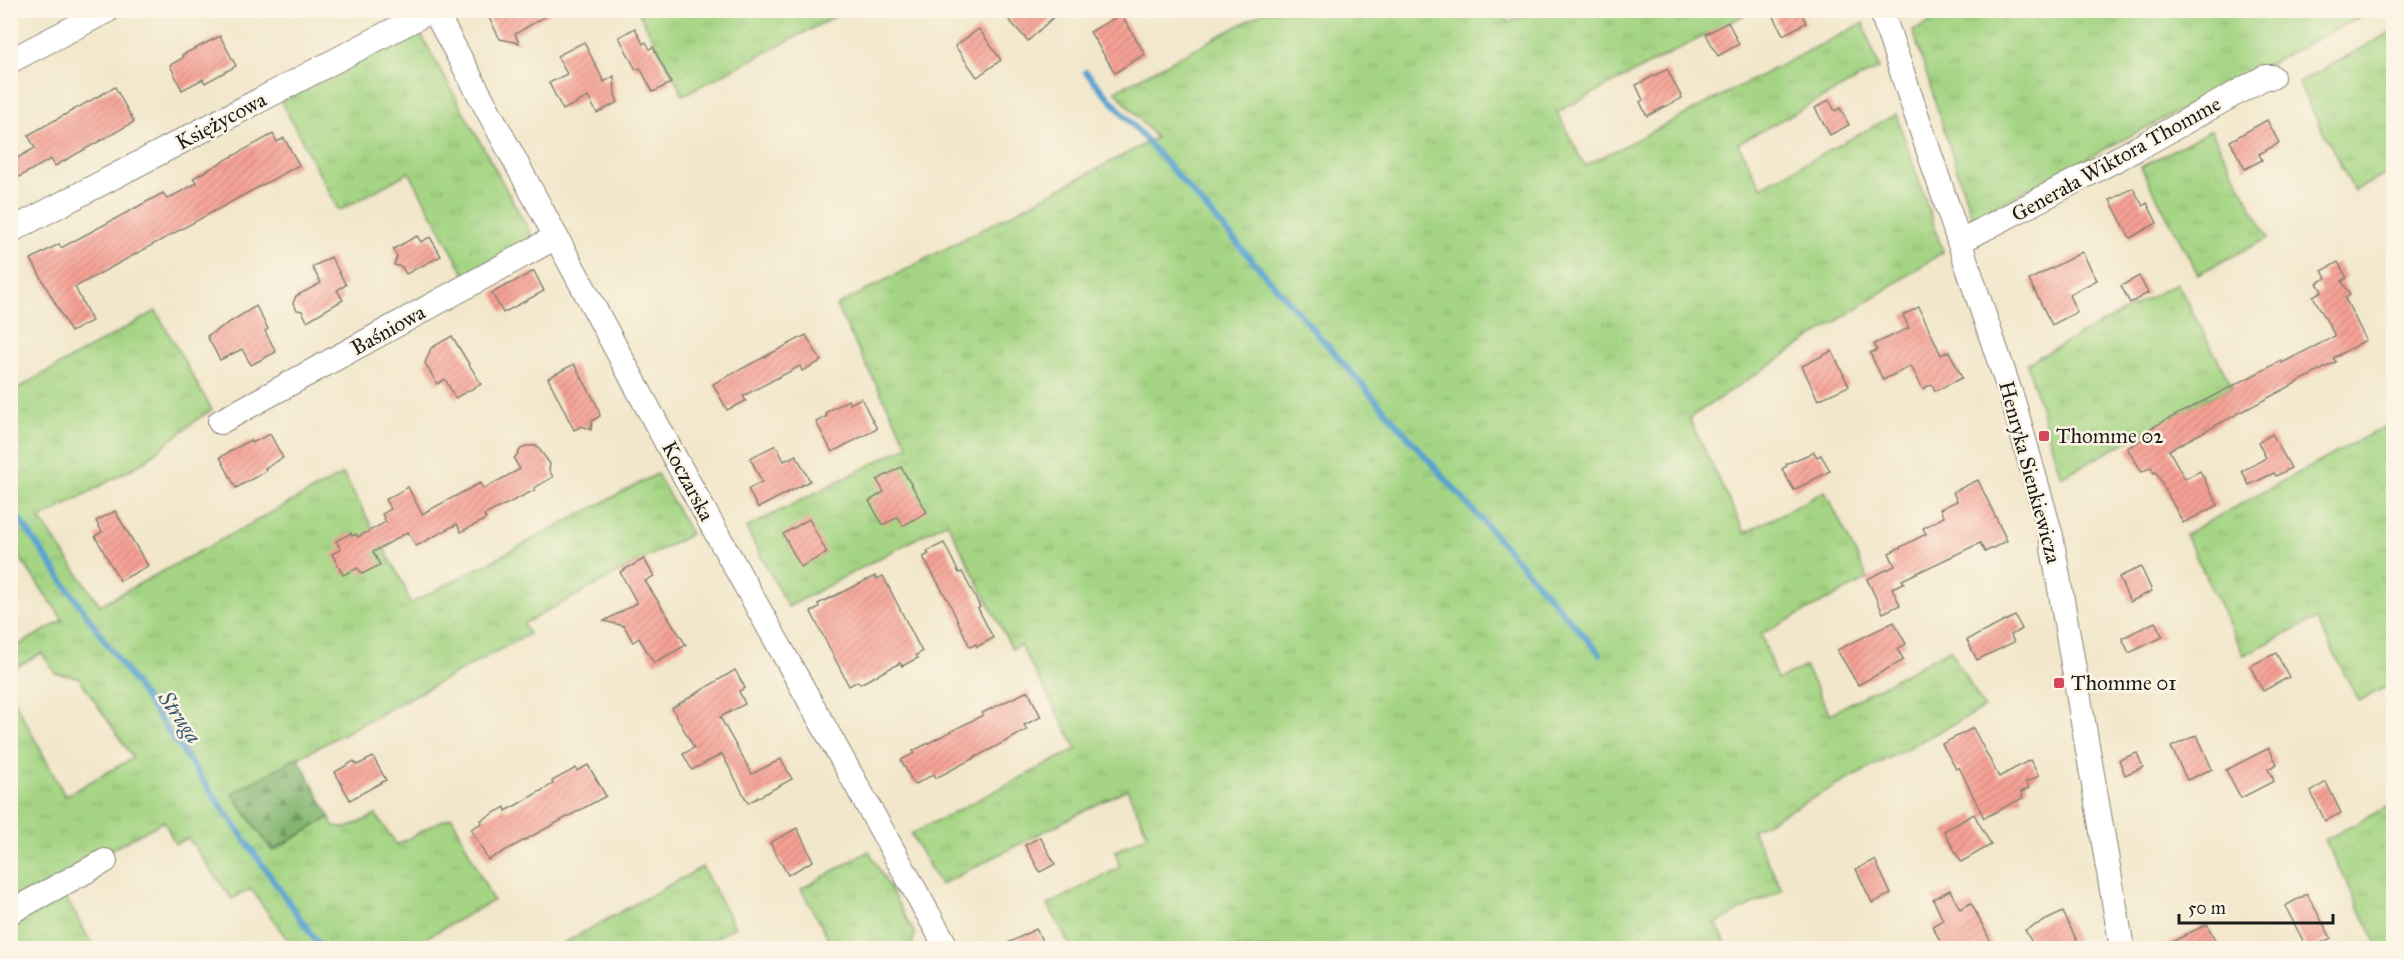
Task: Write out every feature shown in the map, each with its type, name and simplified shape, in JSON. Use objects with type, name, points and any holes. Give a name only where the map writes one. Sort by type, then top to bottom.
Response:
[{"type":"street","points":[[10,61],[108,10]]},
{"type":"street","name":"Księżycowa","points":[[10,231],[433,10]]},
{"type":"street","name":"Koczarska","points":[[433,10],[947,948]]},
{"type":"street","name":"Henryka Sienkiewicza","points":[[1881,10],[2027,444],[2051,536],[2122,948]]},
{"type":"street","name":"Generała Wiktora Thomme","points":[[1959,242],[2138,148],[2265,76],[2272,77]]},
{"type":"street","name":"Baśniowa","points":[[220,422],[556,237]]},
{"type":"street","points":[[10,912],[105,861]]},
{"type":"green space","points":[[1952,10],[2371,11],[1972,218],[1913,31]]},
{"type":"green space","points":[[638,11],[846,11],[683,95]]},
{"type":"green space","points":[[1266,11],[1503,11],[1508,23],[1532,11],[1752,11],[1557,112],[1585,166],[1863,23],[1879,68],[1738,143],[1761,187],[1896,114],[1943,252],[1689,418],[1745,533],[1825,491],[1868,579],[1761,634],[1777,680],[1805,667],[1830,714],[1950,649],[1984,708],[1752,830],[1782,890],[1716,923],[1728,948],[1071,948],[1048,905],[1120,867],[1115,851],[1148,835],[1127,789],[940,885],[911,834],[1077,749],[1020,645],[1012,649],[947,522],[788,607],[746,528],[908,446],[836,306],[1156,138],[1115,91]]},
{"type":"green space","points":[[418,29],[533,238],[466,277],[409,172],[339,211],[281,101]]},
{"type":"green space","points":[[2393,31],[2393,171],[2354,191],[2298,83]]},
{"type":"green space","points":[[2211,130],[2268,238],[2198,274],[2141,167]]},
{"type":"green space","points":[[2177,283],[2232,386],[2061,477],[2027,363]]},
{"type":"green space","points":[[156,311],[212,410],[142,463],[40,519],[100,605],[343,474],[404,585],[410,604],[657,474],[691,534],[523,624],[529,634],[233,793],[273,851],[330,817],[333,826],[347,828],[376,815],[397,845],[434,824],[452,817],[493,901],[407,948],[289,948],[292,946],[251,889],[232,899],[188,838],[175,844],[164,821],[11,904],[11,699],[13,698],[65,796],[133,758],[79,678],[55,673],[42,653],[11,670],[10,650],[63,620],[11,545],[11,392]]},
{"type":"green space","points":[[2393,422],[2393,683],[2359,701],[2316,619],[2244,655],[2185,534]]},
{"type":"green space","points":[[298,757],[330,817],[272,851],[232,793]]},
{"type":"green space","points":[[2393,804],[2393,948],[2379,948],[2325,840]]},
{"type":"green space","points":[[869,851],[915,934],[911,948],[834,948],[801,889]]},
{"type":"green space","points":[[702,867],[735,927],[697,948],[555,948]]},
{"type":"green space","points":[[64,894],[94,948],[11,948],[11,923]]},
{"type":"building","points":[[485,10],[556,10],[515,34],[519,43],[500,39]]},
{"type":"building","points":[[1000,10],[1061,10],[1028,41]]},
{"type":"building","points":[[1771,10],[1800,10],[1806,23],[1783,35]]},
{"type":"building","points":[[1121,14],[1145,54],[1115,73],[1090,32]]},
{"type":"building","points":[[1728,22],[1739,44],[1718,56],[1706,34]]},
{"type":"building","points":[[635,28],[643,44],[646,42],[650,49],[653,47],[671,83],[653,92],[640,68],[636,70],[619,37]]},
{"type":"building","points":[[979,29],[1001,60],[977,77],[955,46]]},
{"type":"building","points":[[220,36],[236,66],[205,83],[203,79],[182,90],[170,65],[183,58],[182,55]]},
{"type":"building","points":[[584,42],[604,82],[614,76],[615,95],[618,102],[597,113],[588,97],[563,110],[549,83],[567,74],[557,56]]},
{"type":"building","points":[[1667,69],[1682,98],[1647,116],[1640,102],[1643,100],[1636,85]]},
{"type":"building","points":[[115,87],[134,122],[55,166],[51,159],[10,182],[10,162],[35,148],[28,135]]},
{"type":"building","points":[[1829,100],[1835,111],[1840,108],[1849,125],[1830,135],[1815,108]]},
{"type":"building","points":[[2267,120],[2279,143],[2259,154],[2262,160],[2245,169],[2230,141]]},
{"type":"building","points":[[273,134],[277,142],[284,138],[299,165],[75,287],[92,321],[71,332],[31,259],[59,244],[61,248],[163,193],[167,199],[197,183],[193,178]]},
{"type":"building","points":[[2133,188],[2143,206],[2147,203],[2157,223],[2130,238],[2110,200]]},
{"type":"building","points":[[417,236],[421,242],[430,237],[441,256],[406,274],[402,267],[394,265],[397,256],[393,249]]},
{"type":"building","points":[[2082,252],[2097,280],[2069,295],[2077,312],[2052,325],[2029,280]]},
{"type":"building","points":[[331,257],[346,285],[337,290],[343,300],[307,321],[302,311],[297,310],[293,303],[296,296],[321,283],[312,267]]},
{"type":"building","points":[[2338,262],[2347,278],[2342,281],[2350,295],[2345,298],[2366,340],[2333,358],[2336,362],[2169,450],[2185,479],[2200,471],[2218,505],[2183,523],[2156,472],[2154,473],[2151,467],[2142,472],[2127,448],[2152,434],[2149,429],[2335,336],[2313,296],[2322,291],[2317,283],[2326,278],[2322,271]]},
{"type":"building","points":[[534,271],[544,291],[503,313],[492,293]]},
{"type":"building","points":[[2139,276],[2148,293],[2130,303],[2121,286]]},
{"type":"building","points":[[256,306],[268,329],[265,331],[276,352],[251,365],[242,349],[220,360],[207,336]]},
{"type":"building","points":[[1919,307],[1941,355],[1949,351],[1962,378],[1935,391],[1932,384],[1923,389],[1911,366],[1883,380],[1870,353],[1877,350],[1874,344],[1909,328],[1903,315]]},
{"type":"building","points":[[806,335],[821,361],[802,371],[800,366],[743,396],[746,401],[727,410],[713,384]]},
{"type":"building","points":[[452,336],[481,384],[455,398],[445,379],[437,384],[425,363],[431,348]]},
{"type":"building","points":[[1832,351],[1849,386],[1818,400],[1802,366]]},
{"type":"building","points":[[574,364],[597,405],[600,416],[592,421],[591,430],[582,426],[574,430],[548,378]]},
{"type":"building","points":[[861,398],[877,429],[832,452],[816,422],[827,416],[825,413],[848,400],[850,404]]},
{"type":"building","points":[[270,434],[283,458],[265,468],[266,471],[236,488],[220,457],[250,440],[252,443]]},
{"type":"building","points":[[2272,434],[2291,468],[2249,485],[2242,471],[2266,458],[2258,442]]},
{"type":"building","points":[[776,445],[784,461],[796,455],[810,481],[758,508],[748,489],[762,482],[750,458]]},
{"type":"building","points":[[526,446],[537,446],[550,464],[549,470],[553,477],[534,488],[535,490],[484,515],[486,519],[461,532],[457,524],[416,546],[408,532],[373,552],[380,565],[362,574],[358,568],[343,575],[332,554],[341,549],[336,541],[351,533],[352,536],[356,534],[358,537],[386,522],[382,514],[391,509],[385,500],[408,487],[422,514],[480,483],[483,489],[520,469],[514,459]]},
{"type":"building","points":[[1814,452],[1817,457],[1821,455],[1830,471],[1794,490],[1782,469],[1787,466],[1786,464]]},
{"type":"building","points":[[901,467],[927,512],[903,526],[898,517],[883,525],[869,501],[884,492],[877,480]]},
{"type":"building","points":[[1978,480],[2007,541],[1985,552],[1980,543],[1902,580],[1904,583],[1892,588],[1900,605],[1883,613],[1867,579],[1895,566],[1889,553],[1926,534],[1923,528],[1944,517],[1940,509],[1957,501],[1953,492]]},
{"type":"building","points":[[115,511],[148,566],[120,581],[95,536],[102,532],[96,521]]},
{"type":"building","points":[[809,519],[827,553],[801,567],[783,534]]},
{"type":"building","points":[[944,543],[959,573],[962,572],[971,589],[993,638],[977,647],[976,644],[970,647],[949,602],[923,557],[929,554],[927,551]]},
{"type":"building","points":[[644,559],[654,576],[645,581],[686,645],[654,663],[639,638],[633,642],[624,626],[604,621],[637,603],[620,572]]},
{"type":"building","points":[[2141,567],[2152,591],[2130,602],[2119,577]]},
{"type":"building","points":[[875,576],[877,579],[883,576],[922,652],[916,655],[918,658],[902,666],[900,663],[860,684],[858,681],[849,686],[811,612],[819,607],[818,604]]},
{"type":"building","points":[[2015,616],[2022,629],[2011,635],[2014,642],[1977,660],[1967,640]]},
{"type":"building","points":[[1894,622],[1906,644],[1897,649],[1904,660],[1858,685],[1837,650]]},
{"type":"building","points":[[2155,622],[2163,637],[2129,653],[2122,638]]},
{"type":"building","points":[[2276,653],[2289,677],[2263,691],[2250,666]]},
{"type":"building","points":[[735,670],[745,688],[739,691],[745,704],[720,717],[752,774],[781,759],[792,779],[748,803],[722,754],[692,770],[683,754],[694,748],[672,708]]},
{"type":"building","points":[[1028,691],[1041,717],[1024,725],[1027,730],[936,778],[934,774],[914,785],[901,760],[915,753],[913,751],[983,715],[982,713]]},
{"type":"building","points":[[1973,728],[1999,777],[2030,760],[2039,776],[2026,782],[2029,788],[2021,792],[2023,798],[1984,818],[1959,767],[1956,769],[1942,744]]},
{"type":"building","points":[[2197,735],[2212,769],[2187,780],[2171,747]]},
{"type":"building","points":[[2269,748],[2277,764],[2268,769],[2274,781],[2241,798],[2226,770]]},
{"type":"building","points":[[2137,753],[2143,767],[2125,775],[2119,760]]},
{"type":"building","points":[[373,757],[386,780],[350,800],[335,772],[354,761],[357,765]]},
{"type":"building","points":[[588,765],[606,796],[488,860],[471,829],[482,823],[481,820],[505,807],[506,811],[553,784],[552,781],[576,768],[577,771]]},
{"type":"building","points":[[2326,782],[2341,813],[2325,821],[2311,792]]},
{"type":"building","points":[[1974,814],[1991,845],[1961,862],[1944,831]]},
{"type":"building","points":[[797,828],[813,861],[788,875],[770,843]]},
{"type":"building","points":[[1040,837],[1055,864],[1040,872],[1025,845]]},
{"type":"building","points":[[1875,860],[1891,894],[1872,903],[1856,869]]},
{"type":"building","points":[[1950,890],[1960,909],[1971,903],[1994,948],[1944,948],[1932,926],[1943,920],[1933,899]]},
{"type":"building","points":[[2307,894],[2331,938],[2311,948],[2307,948],[2285,906]]},
{"type":"building","points":[[2063,912],[2077,941],[2062,948],[2035,948],[2025,930]]},
{"type":"building","points":[[2207,924],[2219,948],[2160,948]]},
{"type":"building","points":[[1036,929],[1046,948],[998,948]]},
{"type":"waterway","points":[[1086,72],[1600,654]]},
{"type":"waterway","name":"Struga","points":[[10,506],[321,948]]},
{"type":"place","name":"Thomme 02","points":[[2044,436]]},
{"type":"place","name":"Thomme 01","points":[[2059,683]]}]
